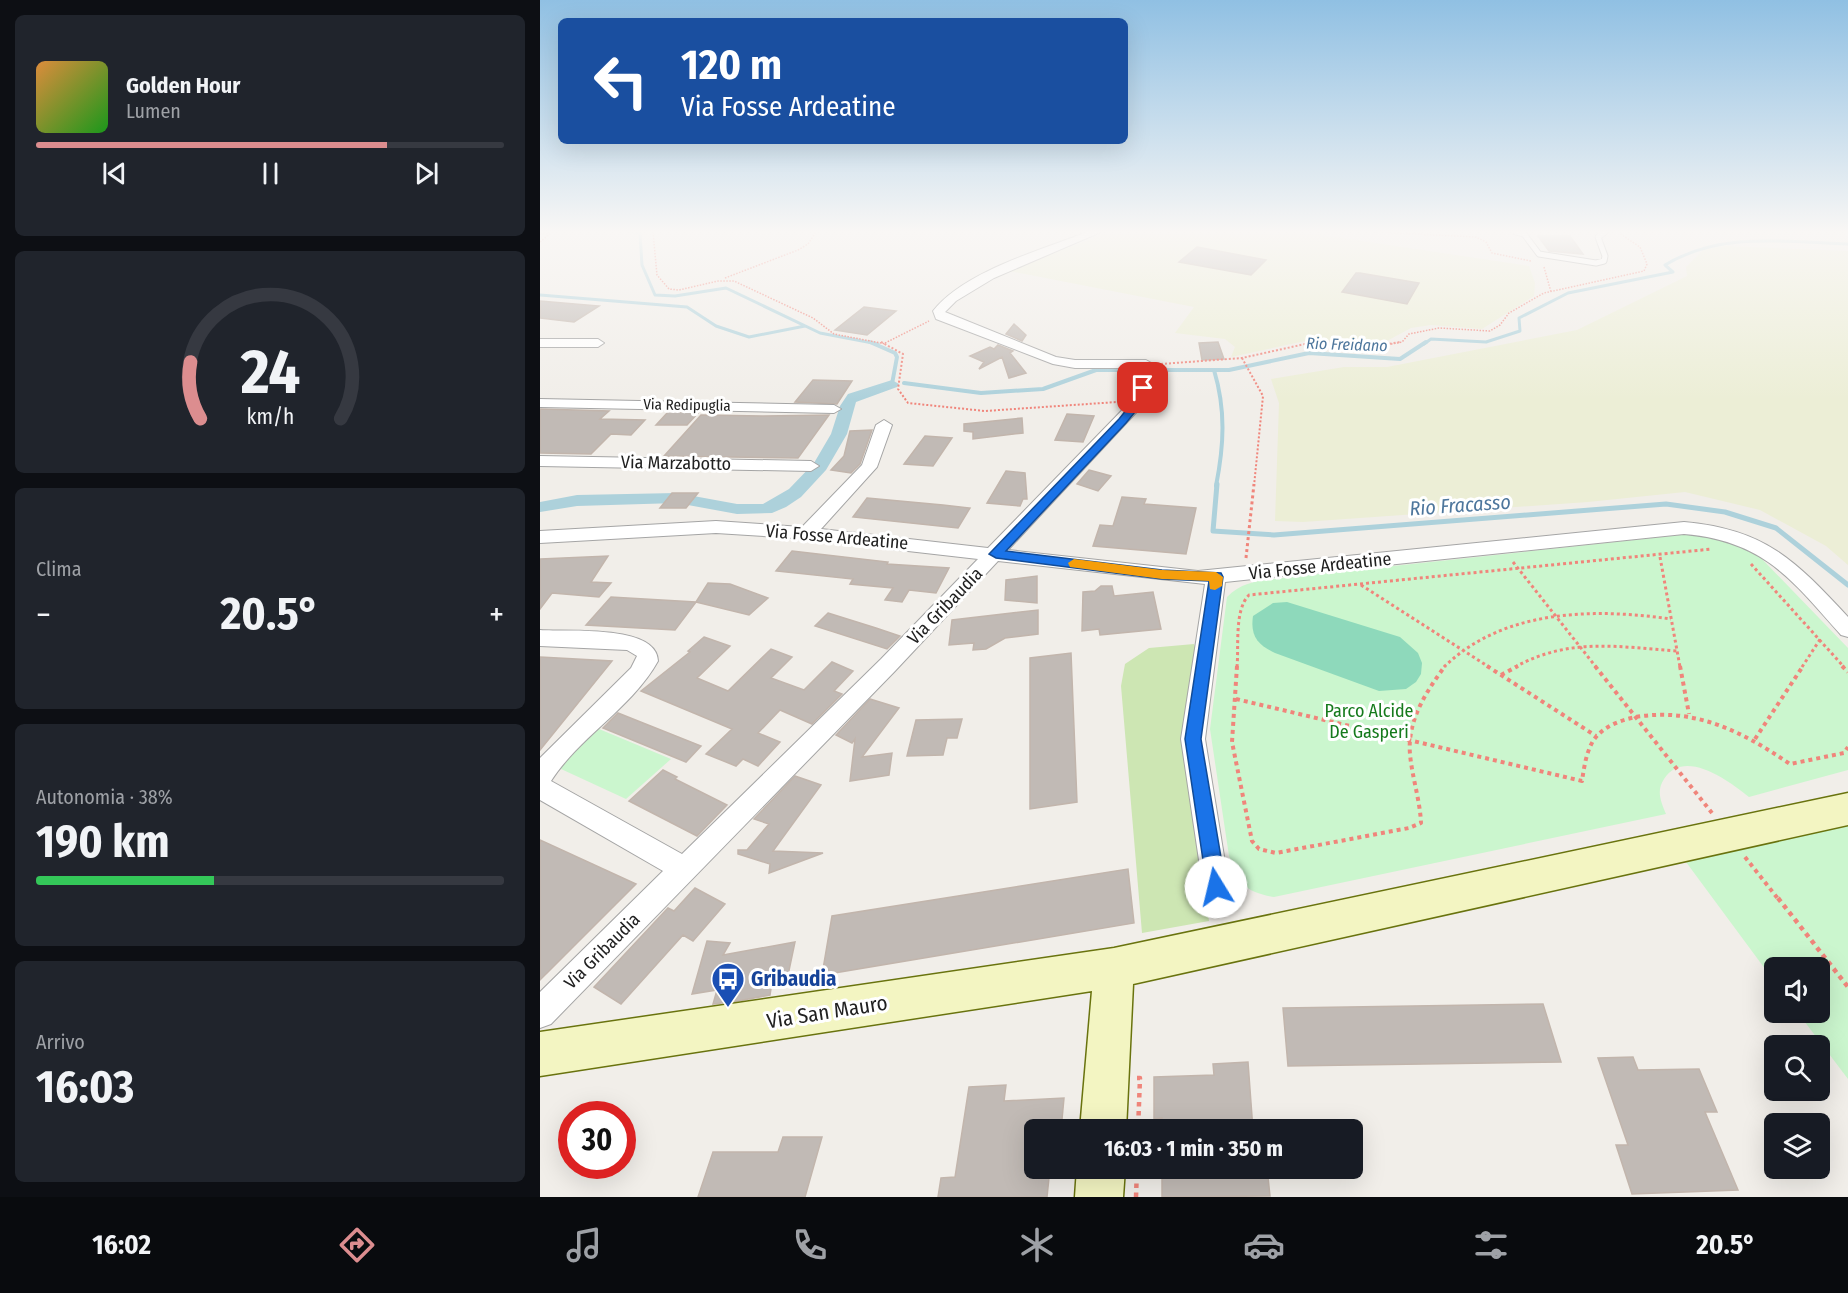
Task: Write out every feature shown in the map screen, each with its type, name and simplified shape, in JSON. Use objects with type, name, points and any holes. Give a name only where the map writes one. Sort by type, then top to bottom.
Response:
[{"type":"street","points":[[969,288],[946,302],[939,311],[940,316],[1053,360],[1076,364],[1146,368],[1140,400]]},
{"type":"street","points":[[540,343],[598,343]]},
{"type":"street","name":"Via Gribaudia","points":[[540,1013],[888,665],[1140,400]]},
{"type":"street","name":"Via Redipuglia","points":[[540,403],[834,409]]},
{"type":"street","points":[[807,533],[869,467],[884,425]]},
{"type":"street","name":"Via Marzabotto","points":[[540,461],[811,466]]},
{"type":"street","name":"Via Fosse Ardeatine","points":[[540,537],[716,527],[807,533],[1162,574],[1216,577],[1684,528],[1707,529],[1732,534],[1778,557],[1848,630]]},
{"type":"street","points":[[1216,577],[1193,739],[1216,887]]},
{"type":"street","points":[[540,638],[629,642],[647,653],[647,661],[639,674],[554,757],[540,778]]},
{"type":"street","points":[[540,787],[684,869]]},
{"type":"street","name":"Via San Mauro","points":[[540,1054],[1114,968],[1848,809]]},
{"type":"street","points":[[1104,1119],[1114,968]]},
{"type":"street","points":[[1099,1197],[1100,1179]]},
{"type":"path","points":[[667,288],[672,291],[696,288]]},
{"type":"path","points":[[748,288],[813,318],[834,334],[885,343],[903,354],[898,389],[908,403],[943,411],[1052,408],[1140,400]]},
{"type":"path","points":[[1550,288],[1551,292]]},
{"type":"path","points":[[1146,368],[1242,358],[1320,341],[1376,346],[1402,342],[1409,334],[1439,328],[1473,332],[1490,331],[1500,325],[1509,313],[1544,293]]},
{"type":"path","points":[[885,343],[940,316]]},
{"type":"path","points":[[1242,358],[1263,396],[1246,560]]},
{"type":"path","points":[[1501,547],[1678,767]]},
{"type":"path","points":[[1671,619],[1620,612],[1556,614],[1490,633],[1445,666],[1415,711],[1409,740],[1421,823],[1409,828],[1276,854],[1259,849],[1252,841],[1232,742],[1241,613],[1244,600],[1249,595],[1660,556],[1699,549],[1720,550]]},
{"type":"path","points":[[1660,556],[1689,714]]},
{"type":"path","points":[[1743,558],[1821,638],[1848,672]]},
{"type":"path","points":[[1360,584],[1596,736]]},
{"type":"path","points":[[1755,739],[1821,638]]},
{"type":"path","points":[[1501,675],[1537,655],[1579,645],[1678,651]]},
{"type":"path","points":[[1236,699],[1582,781],[1588,752],[1596,736],[1616,722],[1660,712],[1689,714],[1755,739],[1790,764],[1844,753],[1848,747]]},
{"type":"path","points":[[1789,910],[1848,987]]},
{"type":"path","points":[[1136,1197],[1137,1179]]},
{"type":"green space","points":[[1096,288],[1535,288],[1534,296],[1482,329],[1431,325],[1411,328],[1385,342],[1310,340],[1231,357],[1235,347],[1225,339],[1175,333],[1194,307]]},
{"type":"green space","points":[[1663,288],[1848,288],[1848,565],[1826,546],[1760,510],[1685,492],[1588,502],[1303,522],[1275,521],[1279,403],[1271,379],[1344,367],[1387,367],[1577,330]]},
{"type":"green space","name":"Parco Alcide De Gasperi","points":[[1699,533],[1741,545],[1760,557],[1848,648],[1848,770],[1749,797],[1706,770],[1683,766],[1673,770],[1664,779],[1660,788],[1662,805],[1666,814],[1274,897],[1250,889],[1240,880],[1229,856],[1210,729],[1227,597],[1237,589],[1265,580]]},
{"type":"green space","points":[[1287,602],[1400,637],[1418,653],[1422,663],[1421,674],[1416,682],[1406,689],[1379,691],[1269,650],[1256,639],[1252,623],[1253,616],[1273,603]]},
{"type":"green space","points":[[1194,644],[1198,659],[1185,740],[1209,921],[1142,933],[1121,686],[1125,664],[1149,648]]},
{"type":"green space","points":[[599,729],[671,759],[626,799],[561,769],[566,756]]},
{"type":"green space","points":[[1848,824],[1848,1079],[1830,1055],[1830,1035],[1815,1035],[1806,1023],[1830,1023],[1830,957],[1764,957],[1764,967],[1686,862]]},
{"type":"building","points":[[1345,288],[1416,288],[1407,304],[1342,292]]},
{"type":"building","points":[[540,301],[599,306],[574,322],[540,318]]},
{"type":"building","points":[[864,307],[896,311],[867,335],[835,330]]},
{"type":"building","points":[[1014,324],[1026,335],[1022,341],[1006,334]]},
{"type":"building","points":[[1218,342],[1224,359],[1202,360],[1199,343]]},
{"type":"building","points":[[998,345],[1013,351],[1010,353],[1026,373],[1009,378],[1002,357],[979,369],[984,362],[970,356],[990,347],[994,349]]},
{"type":"building","points":[[813,380],[852,381],[837,404],[795,402]]},
{"type":"building","points":[[540,409],[609,411],[600,419],[645,420],[631,435],[611,434],[591,454],[540,453]]},
{"type":"building","points":[[668,412],[699,412],[687,425],[656,425]]},
{"type":"building","points":[[1067,414],[1094,416],[1083,442],[1055,440]]},
{"type":"building","points":[[701,415],[829,415],[798,458],[664,456]]},
{"type":"building","points":[[1022,418],[1023,433],[973,439],[973,432],[964,431],[964,424]]},
{"type":"building","points":[[872,430],[860,464],[851,473],[831,470],[844,456],[850,431]]},
{"type":"building","points":[[925,436],[952,438],[933,466],[904,464]]},
{"type":"building","points":[[1089,470],[1111,476],[1098,491],[1077,484]]},
{"type":"building","points":[[1006,471],[1025,473],[1027,499],[1023,499],[1020,506],[987,503]]},
{"type":"building","points":[[672,493],[698,493],[686,508],[660,508]]},
{"type":"building","points":[[1122,497],[1146,499],[1144,504],[1196,508],[1186,554],[1093,546],[1100,525],[1113,526]]},
{"type":"building","points":[[867,498],[970,508],[958,528],[853,517]]},
{"type":"building","points":[[792,551],[888,562],[887,564],[949,568],[936,593],[909,590],[902,602],[885,600],[893,588],[850,584],[853,579],[776,571]]},
{"type":"building","points":[[608,556],[591,582],[611,583],[599,597],[552,593],[540,609],[540,559]]},
{"type":"building","points":[[1037,576],[1037,603],[1005,600],[1006,580]]},
{"type":"building","points":[[708,583],[730,584],[768,598],[749,615],[696,602]]},
{"type":"building","points":[[1101,586],[1112,586],[1114,596],[1153,592],[1161,629],[1100,635],[1099,629],[1082,631],[1083,592],[1095,591]]},
{"type":"building","points":[[611,597],[696,602],[675,630],[586,625]]},
{"type":"building","points":[[1038,610],[1038,634],[1005,638],[986,649],[973,650],[974,643],[949,645],[952,620]]},
{"type":"building","points":[[828,613],[900,636],[887,649],[815,626]]},
{"type":"building","points":[[704,637],[730,646],[697,678],[728,691],[771,649],[792,657],[771,678],[804,690],[832,662],[853,671],[834,691],[842,694],[812,724],[780,710],[758,733],[780,742],[758,766],[743,759],[736,766],[706,754],[732,729],[641,691],[690,652],[688,651]]},
{"type":"building","points":[[1071,653],[1077,802],[1030,809],[1030,658]]},
{"type":"building","points":[[540,657],[612,661],[540,750]]},
{"type":"building","points":[[870,699],[899,708],[862,757],[892,753],[889,775],[850,781],[855,739],[852,743],[836,735]]},
{"type":"building","points":[[618,713],[701,746],[686,762],[603,728]]},
{"type":"building","points":[[962,719],[957,738],[947,738],[943,755],[907,756],[916,720]]},
{"type":"building","points":[[663,770],[677,777],[675,779],[727,805],[697,836],[629,801]]},
{"type":"building","points":[[795,776],[821,785],[773,851],[823,853],[769,873],[770,864],[738,854],[738,850],[747,850],[769,824],[754,819]]},
{"type":"building","points":[[540,840],[636,884],[540,980]]},
{"type":"building","points":[[1128,869],[1134,923],[822,975],[832,916]]},
{"type":"building","points":[[695,888],[725,904],[693,941],[683,935],[621,1004],[594,987],[668,908],[674,911]]},
{"type":"building","points":[[707,941],[730,943],[723,955],[795,942],[787,980],[772,982],[770,995],[738,1001],[713,1004],[717,990],[692,994]]},
{"type":"building","points":[[1543,1004],[1561,1062],[1288,1066],[1283,1008]]},
{"type":"building","points":[[1633,1057],[1638,1070],[1699,1069],[1717,1112],[1705,1112],[1738,1190],[1632,1194],[1616,1145],[1628,1145],[1598,1058]]},
{"type":"building","points":[[1248,1062],[1252,1119],[1154,1119],[1154,1077],[1214,1075],[1213,1064]]},
{"type":"building","points":[[1006,1085],[1004,1101],[1064,1098],[1062,1119],[1024,1119],[1024,1179],[1049,1179],[1047,1197],[938,1197],[941,1178],[955,1177],[969,1087]]},
{"type":"building","points":[[783,1137],[822,1137],[805,1197],[698,1197],[713,1152],[778,1152]]},
{"type":"building","points":[[1162,1179],[1268,1179],[1270,1196],[1162,1197]]},
{"type":"waterway","name":"Rio Fracasso","points":[[652,288],[655,295],[675,296],[726,288],[820,333],[872,343]]},
{"type":"waterway","name":"Rio Freidano","points":[[1424,344],[1431,339],[1486,342],[1520,331],[1519,318],[1568,293],[1594,288]]},
{"type":"waterway","points":[[540,295],[687,307],[716,326],[749,337],[805,326]]},
{"type":"waterway","name":"Rio Freidano","points":[[1214,370],[1229,370],[1309,353],[1400,359],[1426,342]]},
{"type":"waterway","name":"Rio Fracasso","points":[[872,343],[878,344]]},
{"type":"waterway","name":"Rio Fracasso","points":[[872,343],[895,353],[897,357],[892,384]]},
{"type":"waterway","name":"Rio Freidano","points":[[904,383],[981,393],[1043,389],[1096,370],[1214,370]]},
{"type":"waterway","name":"Rio Fracasso","points":[[1214,370],[1222,413],[1221,456],[1216,486]]},
{"type":"waterway","points":[[540,507],[577,501],[645,501],[677,498],[751,510],[765,509],[780,504],[808,481],[820,466],[839,434],[847,406],[853,397],[892,384]]},
{"type":"waterway","name":"Rio Fracasso","points":[[1217,484],[1213,531],[1274,535],[1666,504],[1725,512],[1776,528],[1848,585]]},
{"type":"slow traffic","points":[[1074,563],[1198,578],[1216,577],[1215,586]]},
{"type":"place","name":"Gribaudia","points":[[728,1008]]},
{"type":"route","points":[[1143,388],[1140,400],[1122,421],[996,554],[1198,578],[1216,577],[1193,739],[1216,887]]}]
